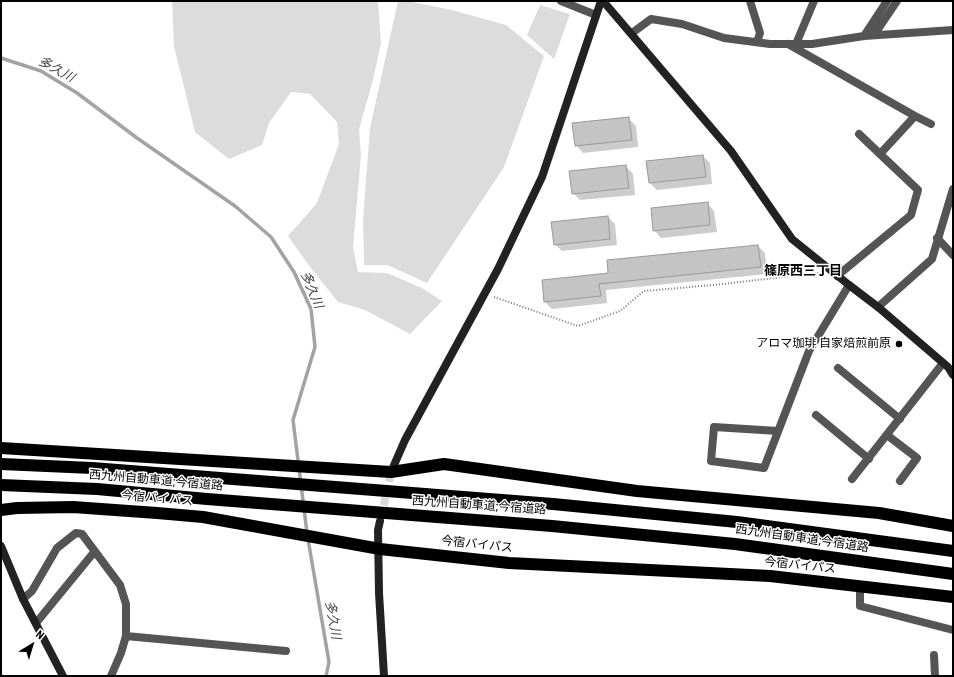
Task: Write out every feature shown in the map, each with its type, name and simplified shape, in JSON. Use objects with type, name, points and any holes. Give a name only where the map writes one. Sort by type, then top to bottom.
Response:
[{"type":"highway","points":[[1,448],[391,472],[444,464],[637,491],[878,513],[953,526]]},
{"type":"highway","name":"西九州自動車道;今宿道路","points":[[1,464],[92,468],[553,504],[738,522],[953,551]]},
{"type":"highway","name":"西九州自動車道;今宿道路","points":[[1,485],[97,489],[574,528],[735,544],[953,574]]},
{"type":"highway","name":"今宿バイパス","points":[[1,510],[17,508],[73,508],[203,517],[380,549],[509,563],[770,576],[953,597]]},
{"type":"street","points":[[561,1],[596,15]]},
{"type":"street","points":[[391,472],[405,440],[485,294],[542,176],[602,1],[632,34],[731,151],[792,239],[834,274],[878,307],[948,367],[953,375]]},
{"type":"street","points":[[750,1],[760,33],[757,42]]},
{"type":"street","points":[[792,44],[814,1]]},
{"type":"street","points":[[864,36],[887,1]]},
{"type":"street","points":[[874,35],[897,1]]},
{"type":"street","points":[[632,34],[652,18],[682,24],[724,38],[792,44],[812,44],[874,35],[953,30]]},
{"type":"street","points":[[792,44],[931,124]]},
{"type":"street","points":[[880,154],[915,116]]},
{"type":"street","points":[[834,274],[911,215],[918,190],[859,134]]},
{"type":"street","points":[[878,307],[932,260],[937,238],[953,189]]},
{"type":"street","points":[[937,238],[953,255]]},
{"type":"street","points":[[778,431],[714,427],[711,461],[764,468],[809,351],[849,285]]},
{"type":"street","points":[[852,479],[943,363]]},
{"type":"street","points":[[838,368],[900,419]]},
{"type":"street","points":[[816,415],[869,459]]},
{"type":"street","points":[[887,435],[917,458],[900,481]]},
{"type":"street","points":[[380,521],[378,530],[380,549],[379,593],[384,676]]},
{"type":"street","points":[[23,599],[32,591],[57,548],[76,533],[82,534],[120,585],[126,604],[126,636],[121,653],[111,676]]},
{"type":"street","points":[[1,546],[23,599],[63,676]]},
{"type":"street","points":[[36,623],[95,551]]},
{"type":"street","points":[[860,586],[860,606],[953,630]]},
{"type":"street","points":[[126,636],[286,651]]},
{"type":"street","points":[[934,655],[935,676]]},
{"type":"path","points":[[485,294],[578,326],[620,311],[644,291],[714,286],[834,274]]},
{"type":"shaded area","points":[[172,1],[378,1],[381,43],[373,80],[359,129],[361,155],[353,247],[358,272],[387,273],[422,288],[442,301],[410,334],[365,310],[338,302],[288,236],[317,203],[339,144],[337,122],[310,94],[291,92],[269,123],[262,145],[229,159],[195,132],[174,46]]},
{"type":"shaded area","points":[[398,1],[407,1],[452,10],[506,25],[544,56],[504,167],[427,283],[387,265],[364,265],[363,220],[370,128]]},
{"type":"shaded area","points":[[540,5],[570,14],[554,59],[527,35]]},
{"type":"building","points":[[629,117],[632,140],[575,146],[572,123]]},
{"type":"building","points":[[703,155],[706,177],[649,183],[646,161]]},
{"type":"building","points":[[626,165],[629,188],[572,194],[569,171]]},
{"type":"building","points":[[708,202],[710,225],[653,231],[651,208]]},
{"type":"building","points":[[608,216],[610,239],[554,245],[551,222]]},
{"type":"building","points":[[758,245],[761,267],[599,284],[601,296],[544,302],[542,280],[608,273],[607,260]]},
{"type":"waterway","name":"多久川","points":[[1,58],[41,71],[77,93],[137,138],[235,206],[271,237],[294,272],[311,309],[315,347],[293,420],[307,533]]},
{"type":"waterway","name":"多久川","points":[[308,539],[329,662],[326,676]]},
{"type":"tunnel","points":[[381,517],[391,472]]},
{"type":"place","name":"アロマ珈琲 自家焙煎前原","points":[[899,344]]},
{"type":"district","name":"篠原西三丁目","points":[[803,272]]}]
